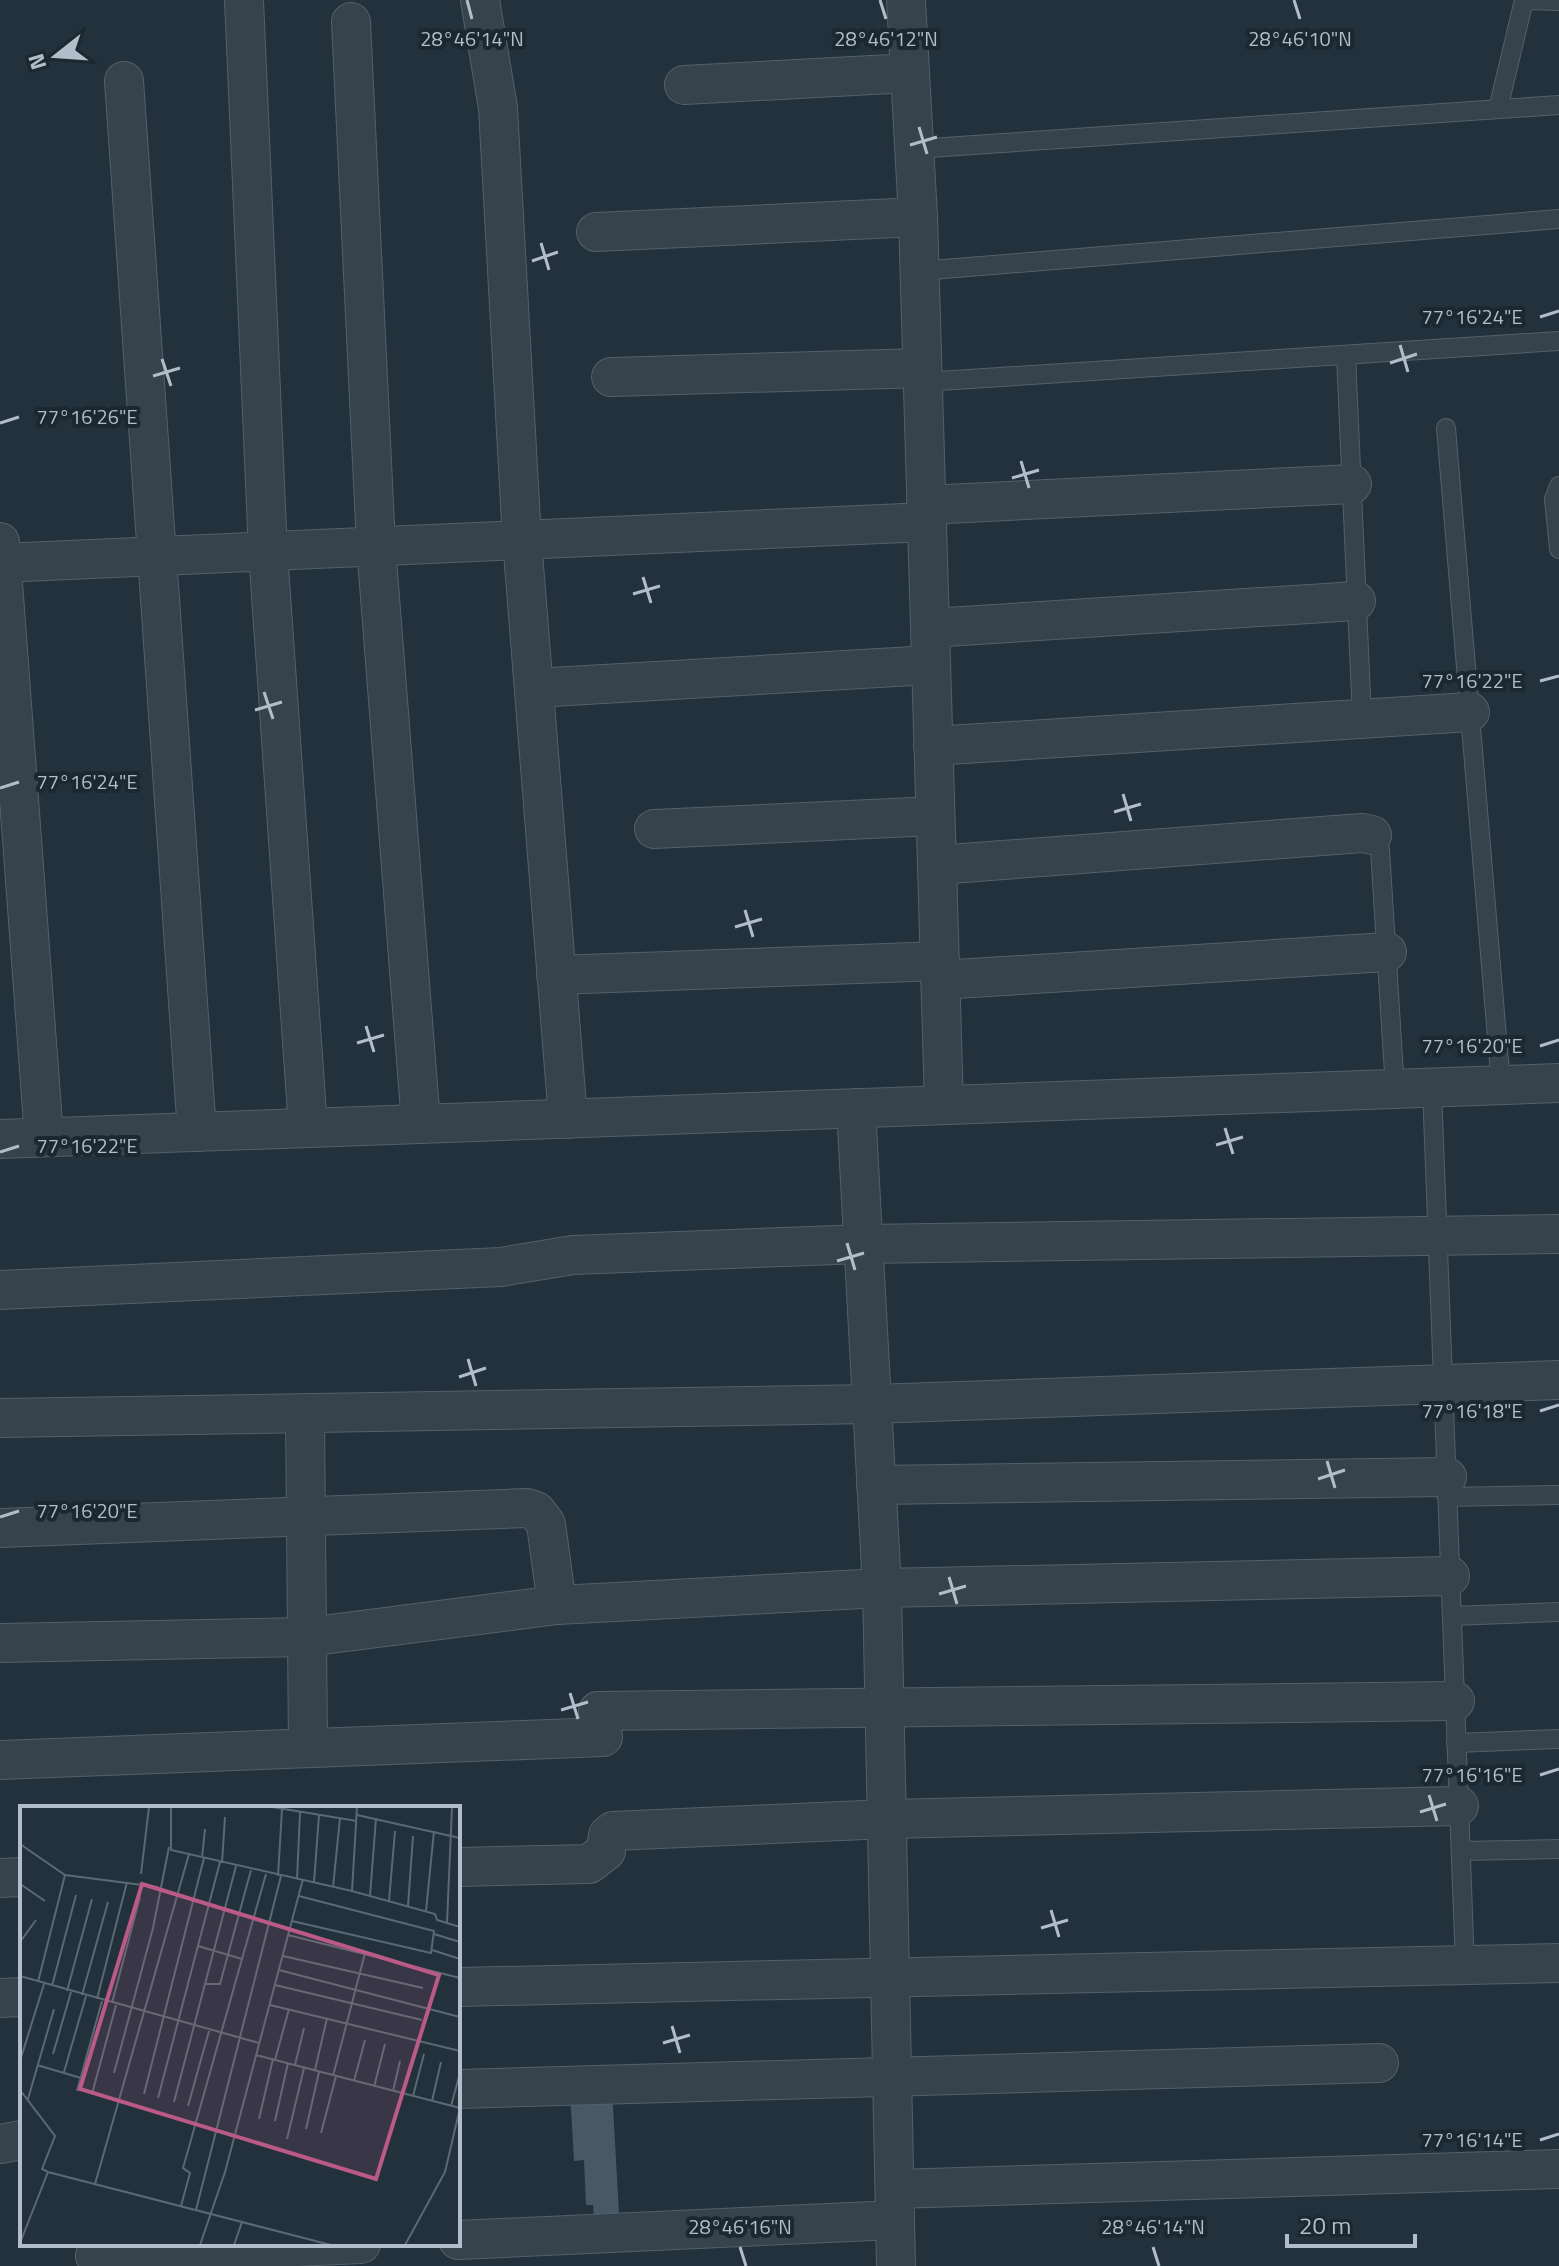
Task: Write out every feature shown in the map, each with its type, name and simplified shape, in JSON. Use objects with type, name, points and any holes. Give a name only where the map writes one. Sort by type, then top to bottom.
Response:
[{"type":"street","points":[[244,0],[268,552],[308,1128]]},
{"type":"street","points":[[480,0],[498,108],[522,540],[568,1119]]},
{"type":"street","points":[[906,0],[918,217],[944,1105]]},
{"type":"street","points":[[351,22],[376,546],[421,1124]]},
{"type":"street","points":[[684,85],[910,73]]},
{"type":"street","points":[[124,81],[197,1132]]},
{"type":"street","points":[[596,232],[918,217]]},
{"type":"street","points":[[611,377],[922,375]]},
{"type":"street","points":[[44,1137],[3,619],[1,553],[157,556],[522,540],[1352,484]]},
{"type":"street","points":[[534,688],[1356,601]]},
{"type":"street","points":[[933,746],[1470,712]]},
{"type":"street","points":[[654,829],[935,816]]},
{"type":"street","points":[[937,865],[1362,833],[1372,835]]},
{"type":"street","points":[[556,975],[940,971],[1387,952]]},
{"type":"street","points":[[0,1139],[1559,1083]]},
{"type":"street","points":[[856,1108],[882,1588],[896,2266]]},
{"type":"street","points":[[0,1290],[501,1267],[573,1255],[863,1244],[1559,1234]]},
{"type":"street","points":[[0,1418],[872,1404],[1559,1380]]},
{"type":"street","points":[[305,1413],[308,1747]]},
{"type":"street","points":[[876,1485],[1447,1487]]},
{"type":"street","points":[[0,1528],[306,1519],[527,1508],[536,1511],[546,1524],[557,1605]]},
{"type":"street","points":[[0,1643],[307,1637],[557,1605],[882,1588],[1450,1576]]},
{"type":"street","points":[[0,1760],[603,1737],[598,1711],[1455,1701]]},
{"type":"street","points":[[460,1867],[589,1864],[606,1851],[608,1835],[613,1831],[887,1819],[1459,1806]]},
{"type":"street","points":[[0,1878],[20,1877]]},
{"type":"street","points":[[460,1987],[1559,1963]]},
{"type":"street","points":[[0,1998],[20,1997]]},
{"type":"street","points":[[460,2089],[1379,2063]]},
{"type":"street","points":[[0,2144],[20,2140]]},
{"type":"street","points":[[460,2240],[895,2204],[1559,2169]]},
{"type":"street","points":[[95,2256],[317,2246]]},
{"type":"lane","points":[[1498,109],[1524,0],[1559,1]]},
{"type":"lane","points":[[915,149],[1559,105]]},
{"type":"lane","points":[[919,271],[1559,219]]},
{"type":"lane","points":[[922,375],[1346,355],[1559,341]]},
{"type":"lane","points":[[1346,355],[1362,719]]},
{"type":"lane","points":[[1446,428],[1501,1085]]},
{"type":"lane","points":[[1559,486],[1554,499],[1559,549]]},
{"type":"lane","points":[[1372,835],[1380,849],[1387,952],[1414,1088],[1437,1237],[1465,1966]]},
{"type":"lane","points":[[1447,1487],[1559,1495]]},
{"type":"lane","points":[[1452,1616],[1559,1612]]},
{"type":"lane","points":[[1456,1743],[1559,1739]]},
{"type":"lane","points":[[1461,1851],[1559,1849]]},
{"type":"building","points":[[612,2089],[620,2231],[595,2232],[593,2205],[586,2205],[584,2160],[574,2161],[570,2091]]}]
